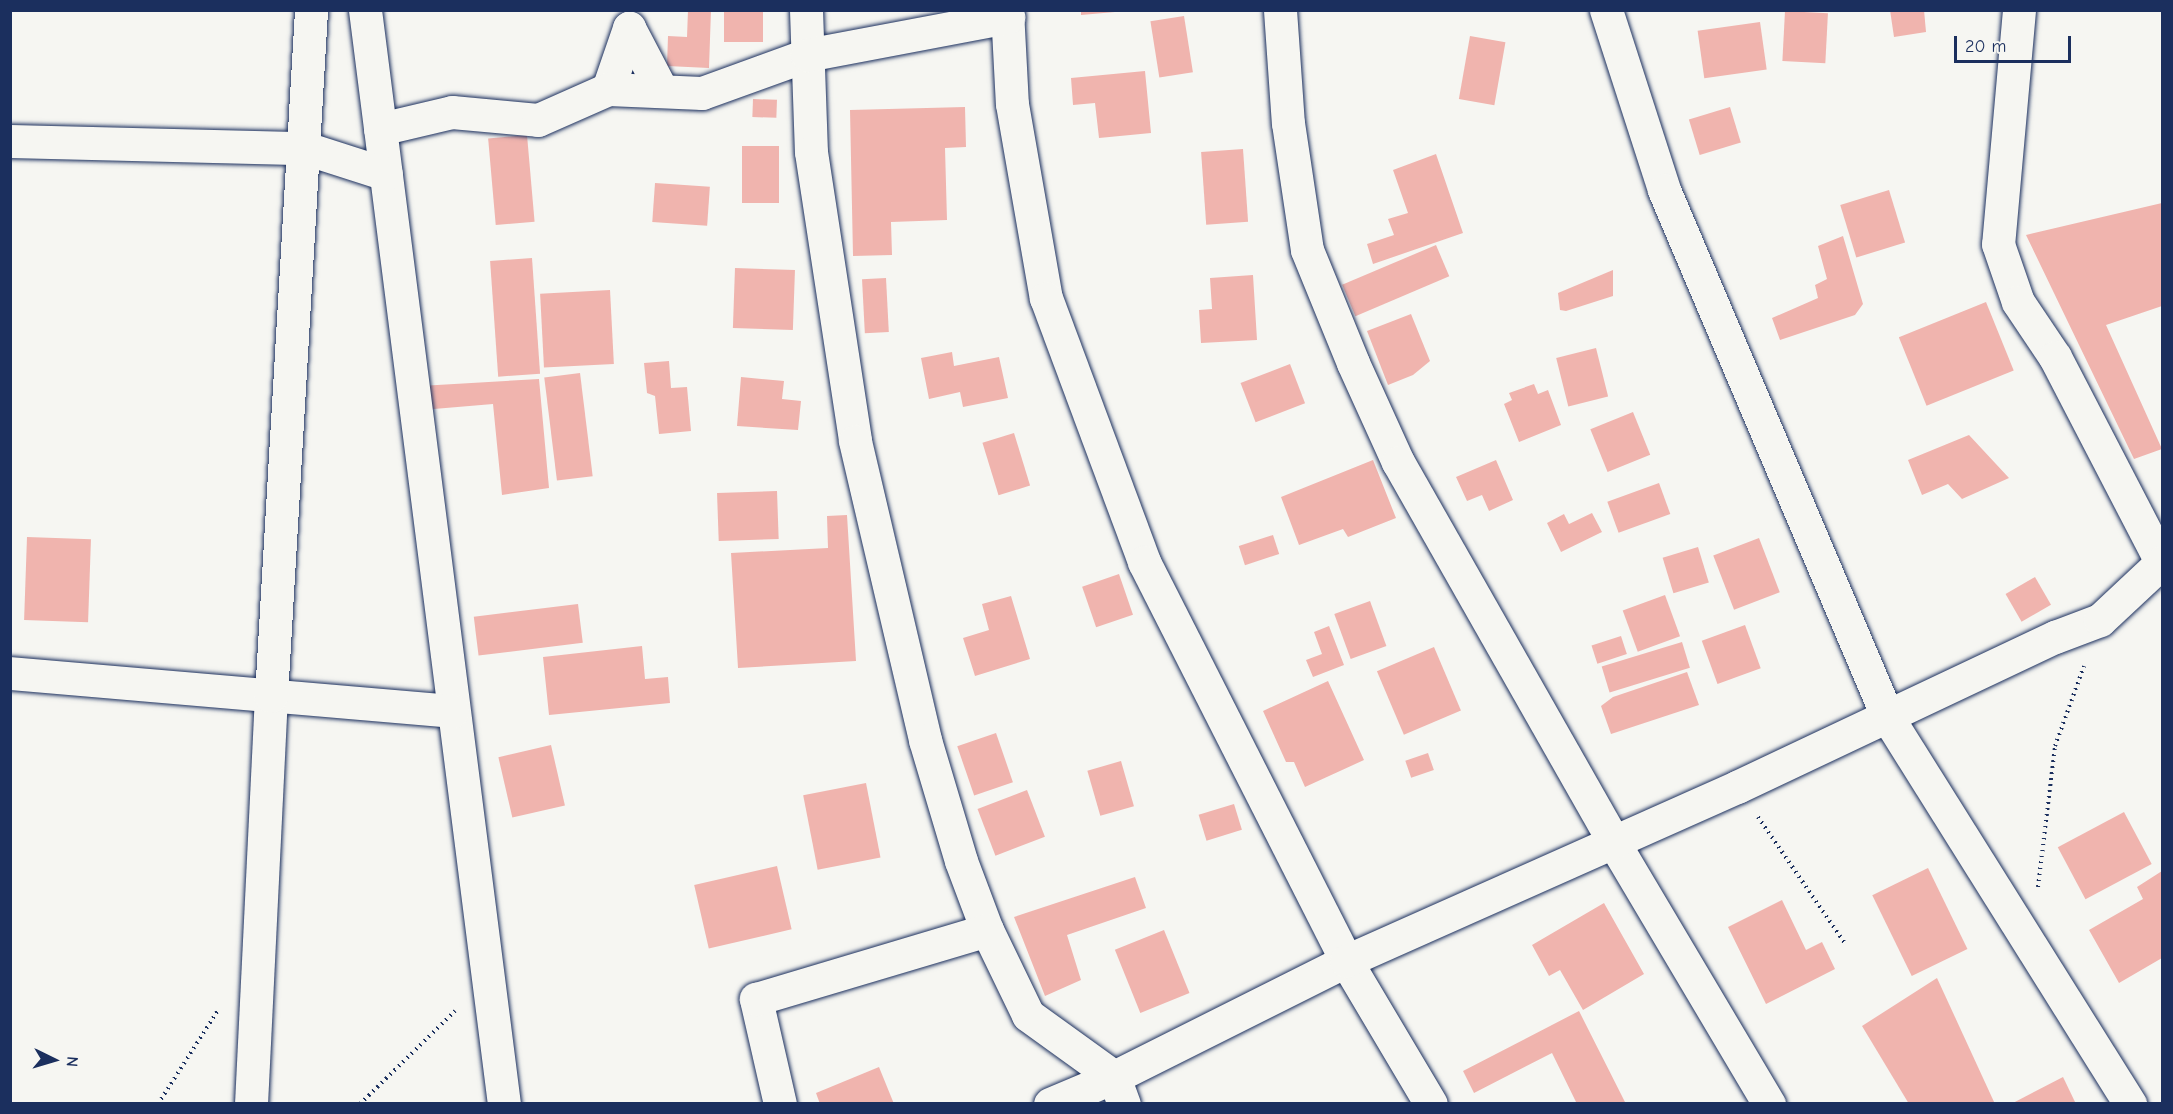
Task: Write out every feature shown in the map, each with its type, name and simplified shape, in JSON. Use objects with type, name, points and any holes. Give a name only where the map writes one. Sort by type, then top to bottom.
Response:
[{"type":"street","points":[[252,1104],[271,696],[311,10]]},
{"type":"street","points":[[365,10],[452,711],[504,1104]]},
{"type":"street","points":[[806,10],[811,152],[855,441],[925,740],[961,861],[987,930],[1028,1015],[1119,1090]]},
{"type":"street","points":[[1280,10],[1288,123],[1307,250],[1398,462],[1614,843],[1769,1104]]},
{"type":"street","points":[[1606,10],[1664,190],[1888,718],[2130,1104]]},
{"type":"street","points":[[1050,1104],[1119,1090],[1346,961],[1614,843],[1888,718],[2055,638],[2100,620],[2162,562],[2055,357],[2018,302],[1998,244],[2019,10]]},
{"type":"street","points":[[380,129],[452,112],[538,120],[608,89],[702,93],[807,56],[1007,14],[1012,104],[1046,298],[1144,562],[1346,961],[1431,1104]]},
{"type":"street","points":[[608,89],[629,28],[662,91]]},
{"type":"street","points":[[10,141],[304,148],[386,174]]},
{"type":"street","points":[[10,673],[452,711]]},
{"type":"street","points":[[780,1104],[756,999],[987,930]]},
{"type":"path","points":[[2038,890],[2055,746],[2100,620]]},
{"type":"path","points":[[1737,787],[1846,945]]},
{"type":"path","points":[[360,1104],[488,978]]},
{"type":"path","points":[[158,1104],[221,1006]]},
{"type":"building","points":[[688,10],[711,10],[709,68],[667,66],[668,36],[687,37]]},
{"type":"building","points":[[724,10],[763,10],[763,42],[724,42]]},
{"type":"building","points":[[1081,10],[1115,10],[1115,12],[1081,15]]},
{"type":"building","points":[[1890,10],[1924,10],[1926,32],[1894,37]]},
{"type":"building","points":[[1785,11],[1828,13],[1825,63],[1782,61]]},
{"type":"building","points":[[1184,16],[1193,72],[1159,78],[1150,21]]},
{"type":"building","points":[[1760,22],[1767,70],[1704,78],[1698,31]]},
{"type":"building","points":[[1470,36],[1505,42],[1494,105],[1459,99]]},
{"type":"building","points":[[1145,71],[1151,133],[1099,138],[1095,103],[1073,105],[1071,78]]},
{"type":"building","points":[[753,99],[777,100],[776,118],[752,117]]},
{"type":"building","points":[[965,107],[966,147],[945,148],[947,220],[891,222],[892,255],[853,256],[850,110]]},
{"type":"building","points":[[1730,107],[1741,142],[1700,155],[1689,120]]},
{"type":"building","points":[[527,135],[535,222],[496,225],[488,138]]},
{"type":"building","points":[[742,146],[779,146],[779,203],[742,203]]},
{"type":"building","points":[[1243,149],[1248,222],[1206,225],[1201,152]]},
{"type":"building","points":[[1436,154],[1463,233],[1373,264],[1367,244],[1394,235],[1388,219],[1408,213],[1393,170]]},
{"type":"building","points":[[655,183],[710,187],[707,226],[652,222]]},
{"type":"building","points":[[1889,190],[1905,243],[1856,258],[1840,205]]},
{"type":"building","points":[[2162,203],[2162,306],[2106,325],[2162,449],[2134,459],[2026,235]]},
{"type":"building","points":[[1843,236],[1863,304],[1855,315],[1780,340],[1772,318],[1818,298],[1815,285],[1827,279],[1818,246]]},
{"type":"building","points":[[1436,245],[1449,276],[1355,316],[1342,285]]},
{"type":"building","points":[[532,258],[540,374],[498,377],[490,261]]},
{"type":"building","points":[[735,268],[795,270],[793,330],[733,328]]},
{"type":"building","points":[[1613,270],[1613,296],[1566,311],[1560,310],[1558,293]]},
{"type":"building","points":[[1253,275],[1257,340],[1201,343],[1199,310],[1212,309],[1210,278]]},
{"type":"building","points":[[886,278],[889,332],[865,333],[862,279]]},
{"type":"building","points":[[610,290],[614,364],[544,368],[540,294]]},
{"type":"building","points":[[1986,302],[2014,371],[1927,406],[1899,337]]},
{"type":"building","points":[[1411,314],[1430,361],[1413,375],[1388,385],[1367,331]]},
{"type":"building","points":[[1596,348],[1608,397],[1568,406],[1556,358]]},
{"type":"building","points":[[952,352],[954,366],[999,357],[1008,398],[963,407],[960,392],[929,399],[921,358]]},
{"type":"building","points":[[669,361],[671,388],[687,387],[691,431],[659,434],[655,396],[647,393],[644,363]]},
{"type":"building","points":[[1290,364],[1305,403],[1256,422],[1241,383]]},
{"type":"building","points":[[580,373],[593,476],[557,481],[544,377]]},
{"type":"building","points":[[741,377],[784,381],[782,399],[801,401],[798,430],[737,426]]},
{"type":"building","points":[[539,379],[549,488],[502,495],[493,404],[422,410],[420,386]]},
{"type":"building","points":[[1534,384],[1538,394],[1548,390],[1561,425],[1519,442],[1504,404],[1512,400],[1509,393]]},
{"type":"building","points":[[1633,412],[1650,455],[1608,472],[1590,429]]},
{"type":"building","points":[[1014,433],[1030,486],[999,495],[982,443]]},
{"type":"building","points":[[1969,435],[2009,478],[1962,499],[1948,484],[1922,495],[1908,460]]},
{"type":"building","points":[[1373,460],[1396,518],[1348,537],[1343,529],[1299,545],[1281,497]]},
{"type":"building","points":[[1496,460],[1513,500],[1489,511],[1482,495],[1467,501],[1456,477]]},
{"type":"building","points":[[1659,483],[1670,514],[1619,533],[1607,502]]},
{"type":"building","points":[[777,491],[779,539],[719,541],[717,493]]},
{"type":"building","points":[[1592,513],[1602,532],[1561,552],[1547,523],[1564,514],[1569,524]]},
{"type":"building","points":[[847,515],[856,661],[738,668],[731,553],[828,548],[827,516]]},
{"type":"building","points":[[1273,535],[1279,554],[1245,565],[1239,546]]},
{"type":"building","points":[[27,537],[91,539],[88,622],[24,620]]},
{"type":"building","points":[[1759,538],[1780,592],[1734,610],[1713,556]]},
{"type":"building","points":[[1698,547],[1709,582],[1673,593],[1663,558]]},
{"type":"building","points":[[1119,574],[1133,615],[1096,627],[1082,587]]},
{"type":"building","points":[[2035,577],[2051,605],[2022,622],[2006,594]]},
{"type":"building","points":[[1665,595],[1680,636],[1638,652],[1623,610]]},
{"type":"building","points":[[1011,596],[1030,659],[975,676],[963,638],[989,630],[982,604]]},
{"type":"building","points":[[1370,601],[1386,646],[1351,659],[1334,614]]},
{"type":"building","points":[[578,604],[583,643],[479,656],[474,617]]},
{"type":"building","points":[[1745,625],[1761,668],[1718,684],[1702,641]]},
{"type":"building","points":[[1329,626],[1344,665],[1313,677],[1306,660],[1322,654],[1314,632]]},
{"type":"building","points":[[1621,636],[1627,654],[1597,664],[1592,646]]},
{"type":"building","points":[[1682,642],[1690,668],[1610,692],[1602,667]]},
{"type":"building","points":[[642,646],[645,679],[668,677],[670,703],[549,715],[543,657]]},
{"type":"building","points":[[1434,647],[1461,711],[1404,735],[1377,671]]},
{"type":"building","points":[[1687,672],[1699,705],[1611,734],[1601,706],[1613,697]]},
{"type":"building","points":[[1328,681],[1364,760],[1305,787],[1294,762],[1286,762],[1263,711]]},
{"type":"building","points":[[996,733],[1013,782],[974,796],[957,746]]},
{"type":"building","points":[[551,745],[565,805],[512,818],[498,757]]},
{"type":"building","points":[[1428,753],[1434,770],[1411,778],[1405,761]]},
{"type":"building","points":[[1121,761],[1134,806],[1100,816],[1087,771]]},
{"type":"building","points":[[866,783],[881,858],[818,870],[803,795]]},
{"type":"building","points":[[1027,790],[1045,837],[995,856],[978,809]]},
{"type":"building","points":[[1234,804],[1242,830],[1207,841],[1199,815]]},
{"type":"building","points":[[2124,812],[2152,864],[2085,899],[2058,847]]},
{"type":"building","points":[[777,866],[792,929],[709,948],[694,885]]},
{"type":"building","points":[[1928,868],[1967,949],[1912,976],[1872,895]]},
{"type":"building","points":[[2162,871],[2162,958],[2119,983],[2089,930],[2143,899],[2137,887]]},
{"type":"building","points":[[1135,877],[1146,908],[1067,935],[1081,980],[1045,996],[1014,917]]},
{"type":"building","points":[[1782,900],[1806,950],[1822,942],[1835,969],[1766,1004],[1728,927]]},
{"type":"building","points":[[1604,903],[1644,974],[1583,1010],[1560,970],[1549,976],[1532,945]]},
{"type":"building","points":[[1164,930],[1189,993],[1140,1013],[1115,950]]},
{"type":"building","points":[[1937,978],[1995,1104],[1909,1104],[1862,1026]]},
{"type":"building","points":[[1579,1011],[1626,1104],[1577,1104],[1552,1053],[1474,1093],[1463,1071]]},
{"type":"building","points":[[879,1067],[894,1104],[820,1104],[816,1093]]},
{"type":"building","points":[[2063,1077],[2076,1104],[2011,1104]]}]
